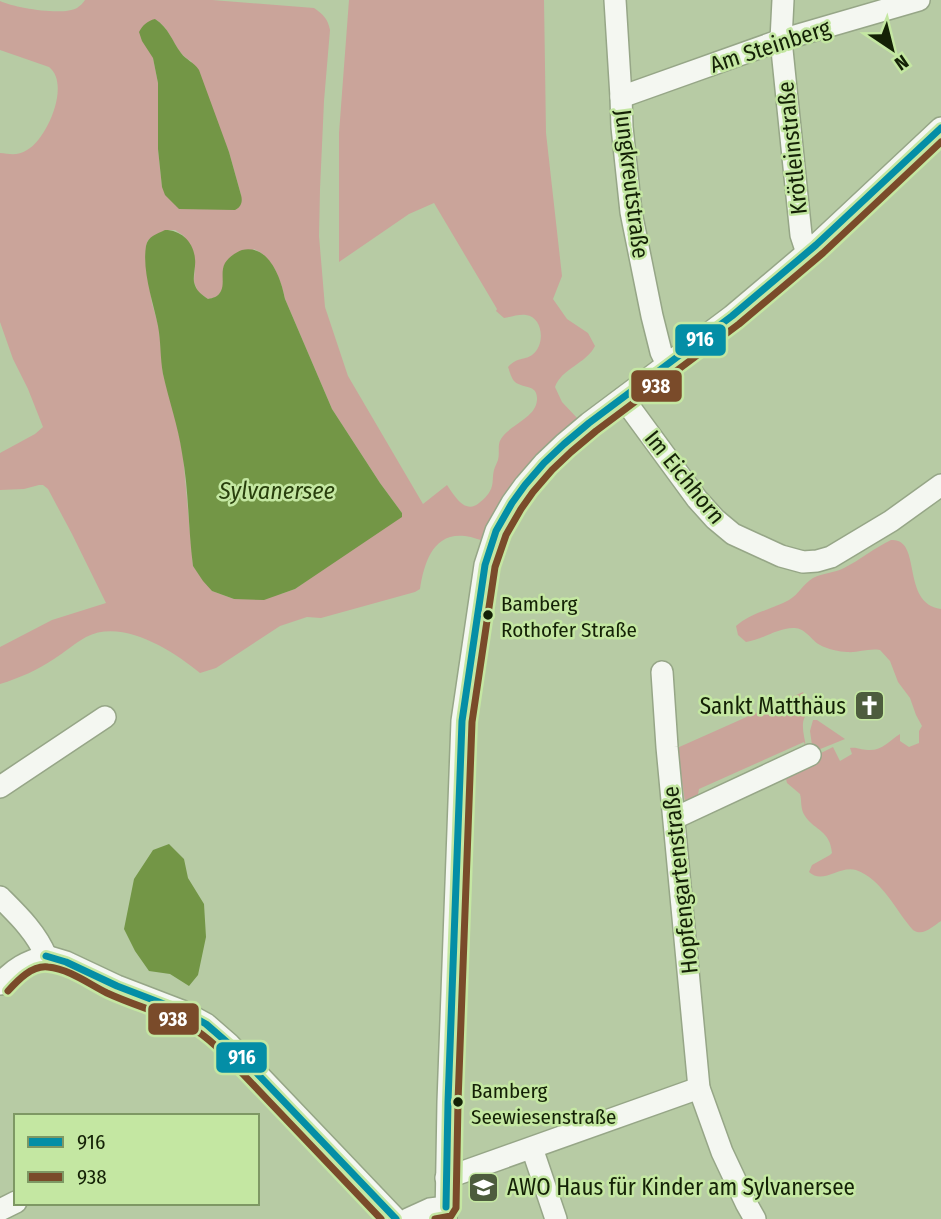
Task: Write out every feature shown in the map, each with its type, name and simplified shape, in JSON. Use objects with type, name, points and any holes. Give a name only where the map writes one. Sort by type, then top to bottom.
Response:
[{"type":"street","name":"Jungkreutstraße","points":[[615,0],[624,153],[631,212],[652,316],[661,352],[667,364]]},
{"type":"street","name":"Krötleinstraße","points":[[783,0],[781,40],[801,235],[807,253]]},
{"type":"street","name":"Am Steinberg","points":[[621,97],[781,40],[919,0]]},
{"type":"street","points":[[408,1219],[430,1209],[446,1213],[462,721],[485,565],[496,531],[512,503],[544,463],[589,423],[732,316],[807,253],[941,128]]},
{"type":"street","name":"Im Eichhorn","points":[[623,398],[697,499],[715,519],[733,534],[781,556],[803,562],[831,556],[891,521],[941,485]]},
{"type":"street","name":"Hopfengartenstraße","points":[[662,672],[699,1088],[722,1152],[755,1219]]},
{"type":"street","points":[[0,787],[105,717]]},
{"type":"street","points":[[675,818],[810,755]]},
{"type":"street","points":[[0,897],[36,936],[46,956]]},
{"type":"street","points":[[0,984],[25,962],[46,956],[182,1011],[206,1024],[238,1052],[396,1219]]},
{"type":"street","points":[[446,1178],[699,1088]]},
{"type":"street","points":[[532,1148],[556,1219]]},
{"type":"shaded area","points":[[85,0],[212,0],[314,8],[325,17],[330,30],[324,101],[319,236],[325,307],[348,376],[423,504],[447,485],[460,502],[469,507],[479,503],[490,491],[501,439],[527,417],[535,406],[535,391],[515,382],[508,367],[515,361],[532,355],[539,345],[541,332],[532,317],[521,315],[504,318],[496,311],[434,203],[409,214],[339,262],[339,133],[349,0],[544,0],[546,133],[562,276],[553,299],[567,319],[588,333],[595,346],[586,357],[563,375],[555,387],[562,402],[579,420],[487,542],[465,536],[445,539],[432,551],[424,569],[420,589],[415,592],[321,618],[307,617],[280,626],[216,668],[200,673],[161,646],[131,634],[115,631],[86,637],[35,670],[0,684],[0,647],[52,620],[106,603],[48,489],[39,485],[0,490],[0,453],[43,427],[0,322],[0,153],[20,153],[35,144],[54,111],[58,86],[49,67],[0,50],[0,1],[27,8],[61,11],[77,8]],"holes":[[[155,19],[166,29],[181,53],[191,61],[229,152],[241,195],[162,187],[158,149],[158,83],[153,58]],[[166,230],[175,230],[184,236],[195,260],[194,282],[198,292],[208,299],[217,297],[254,249],[271,263],[332,409],[402,513],[295,589],[281,594],[234,599],[212,591],[193,566],[183,455],[163,374],[159,328],[146,266],[148,240]]]},
{"type":"shaded area","points":[[891,540],[901,542],[907,549],[920,595],[928,604],[941,609],[941,921],[920,932],[913,930],[881,888],[865,874],[850,869],[826,876],[809,872],[812,865],[832,853],[831,845],[825,835],[805,816],[800,794],[786,779],[811,758],[833,747],[840,761],[852,754],[850,748],[877,749],[900,734],[900,741],[909,747],[919,743],[922,726],[890,661],[880,650],[847,652],[826,648],[797,628],[781,630],[746,642],[738,635],[736,626],[755,614],[789,600],[813,578],[844,568]]},
{"type":"shaded area","points":[[803,692],[811,711],[803,722],[806,747],[804,742],[699,789],[697,800],[685,802],[677,748]]},
{"type":"shaded area","points":[[813,720],[845,739],[813,752],[810,731]]},
{"type":"water","points":[[155,19],[167,31],[183,55],[199,70],[229,152],[241,195],[241,204],[235,210],[179,209],[165,195],[158,149],[158,83],[153,58],[139,32]]},
{"type":"water","name":"Sylvanersee","points":[[165,230],[176,232],[189,242],[195,259],[195,285],[208,299],[217,296],[221,291],[224,266],[232,255],[242,250],[260,252],[272,264],[332,409],[402,513],[402,517],[295,589],[264,600],[234,599],[212,591],[193,566],[184,467],[163,374],[158,326],[145,266],[147,243],[153,236]]},
{"type":"water","points":[[169,844],[184,859],[188,878],[204,904],[206,937],[198,975],[189,986],[170,974],[149,971],[124,929],[134,879],[153,850]]},
{"type":"transit line","name":"916","points":[[446,1207],[462,721],[485,565],[496,531],[525,485],[564,444],[732,316],[816,245],[941,128]]},
{"type":"transit line","name":"938","points":[[435,1219],[451,1216],[456,1208],[472,722],[495,567],[506,535],[533,492],[571,452],[739,324],[823,253],[941,142]]},
{"type":"transit line","name":"916","points":[[46,956],[182,1011],[206,1024],[229,1044],[396,1219]]},
{"type":"transit line","name":"938","points":[[8,991],[36,968],[56,968],[197,1031],[222,1052],[381,1219]]},
{"type":"place","name":"Bamberg Rothofer Straße","points":[[488,615]]},
{"type":"place","name":"Sankt Matthäus","points":[[869,706]]},
{"type":"place","name":"Bamberg Seewiesenstraße","points":[[458,1102]]},
{"type":"place","name":"AWO Haus für Kinder am Sylvanersee","points":[[484,1187]]}]
